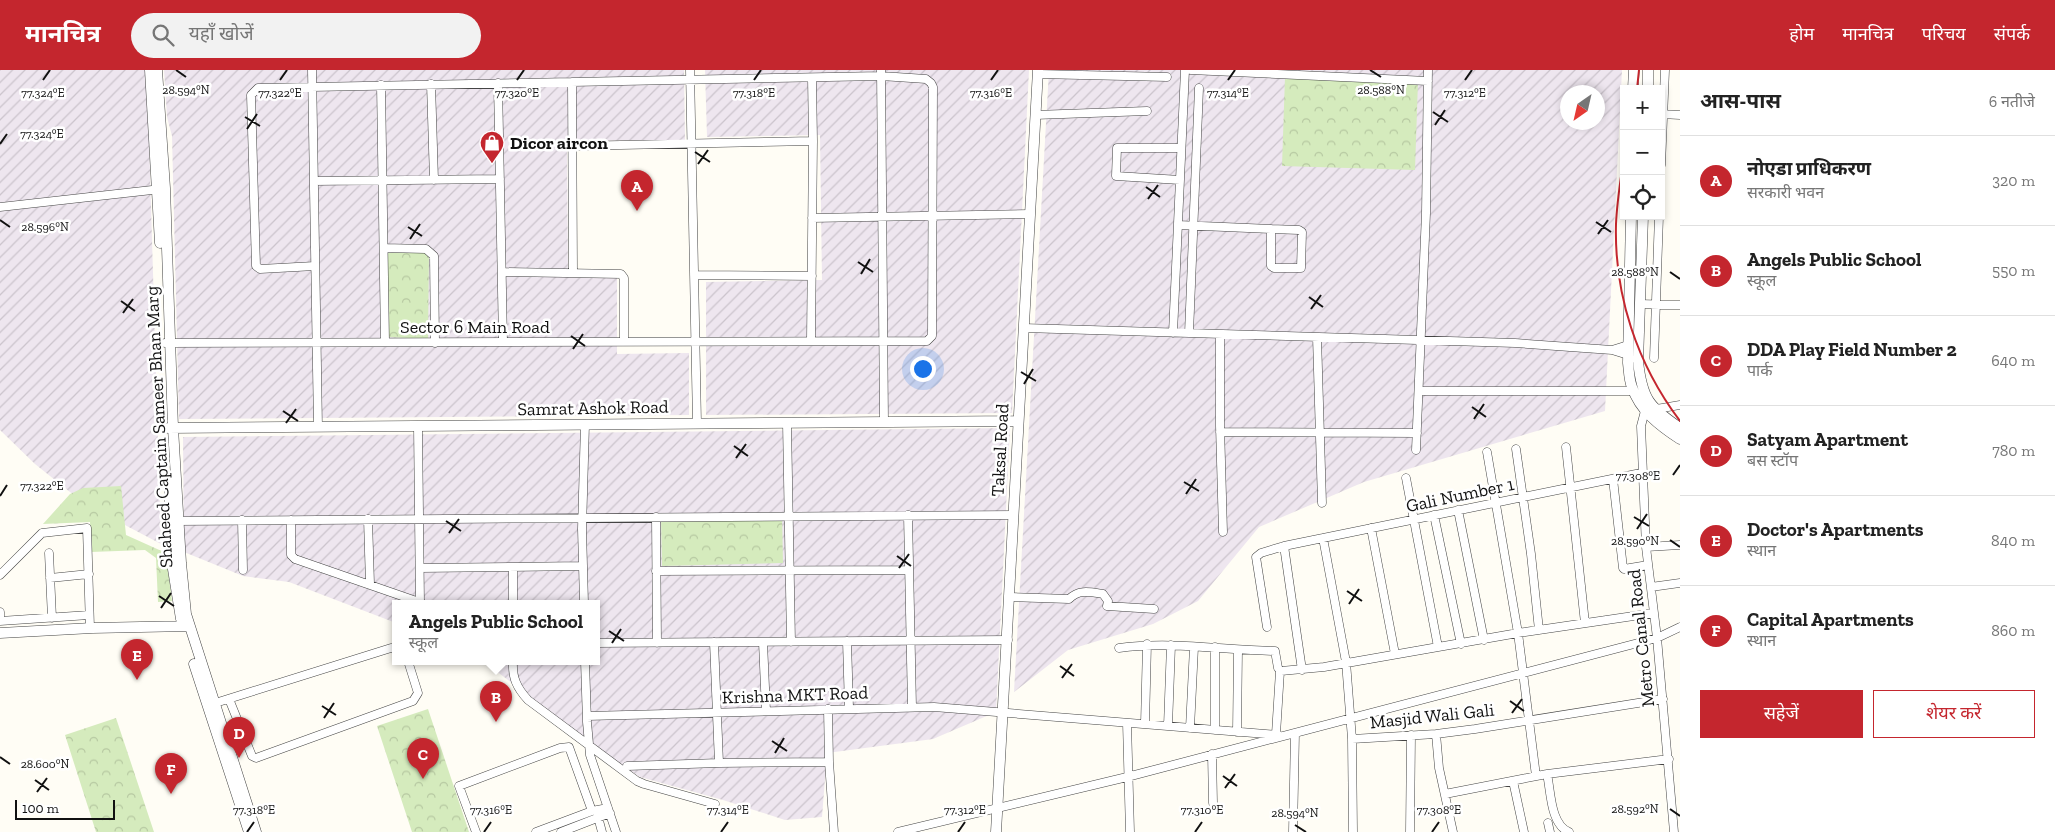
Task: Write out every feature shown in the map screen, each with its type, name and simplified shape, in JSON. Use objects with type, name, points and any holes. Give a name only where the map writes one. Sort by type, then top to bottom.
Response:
[{"type":"street","name":"Shaheed Captain Sameer Bhan Marg","points":[[150,70],[161,188]]},
{"type":"street","name":"Shaheed Captain Sameer Bhan Marg","points":[[157,70],[174,521],[172,563],[178,610],[186,626],[243,802],[256,832]]},
{"type":"street","points":[[312,70],[318,427]]},
{"type":"street","points":[[690,70],[697,423]]},
{"type":"street","points":[[1173,332],[1185,70]]},
{"type":"street","points":[[1191,70],[1428,81]]},
{"type":"street","points":[[1416,450],[1426,213],[1428,70]]},
{"type":"street","points":[[1633,85],[1634,70]]},
{"type":"street","points":[[1648,70],[1648,85]]},
{"type":"street","points":[[1664,85],[1665,70]]},
{"type":"street","points":[[1038,72],[1167,77]]},
{"type":"street","name":"Taksal Road","points":[[996,832],[1038,72]]},
{"type":"street","points":[[315,266],[260,269],[256,266],[251,95],[258,88],[812,78],[881,73],[926,79],[933,87],[932,216]]},
{"type":"street","points":[[881,73],[884,422]]},
{"type":"street","points":[[811,341],[812,78]]},
{"type":"street","points":[[572,82],[574,273]]},
{"type":"street","points":[[498,83],[503,342]]},
{"type":"street","points":[[431,84],[434,180]]},
{"type":"street","points":[[381,85],[384,180],[385,342]]},
{"type":"street","points":[[1189,333],[1198,88]]},
{"type":"street","points":[[1036,115],[1147,111]]},
{"type":"street","points":[[1665,114],[1680,115]]},
{"type":"street","points":[[573,146],[813,141]]},
{"type":"street","points":[[1180,180],[1116,176],[1118,148],[1181,148]]},
{"type":"street","points":[[314,181],[500,179]]},
{"type":"street","points":[[0,207],[161,188]]},
{"type":"street","points":[[812,218],[1030,214]]},
{"type":"street","name":"Sector 6 Main Road","points":[[168,343],[927,341],[932,336],[932,216]]},
{"type":"street","points":[[1631,220],[1628,356],[1634,391],[1649,410],[1680,428]]},
{"type":"street","points":[[1643,220],[1638,361],[1640,384],[1653,420],[1680,440]]},
{"type":"street","points":[[1654,358],[1659,220]]},
{"type":"street","points":[[1178,225],[1299,230],[1302,232],[1302,268],[1274,268],[1271,266],[1271,229]]},
{"type":"street","points":[[384,248],[426,249],[434,256],[435,343]]},
{"type":"street","points":[[502,272],[618,272],[624,278],[624,341]]},
{"type":"street","points":[[694,276],[812,276]]},
{"type":"street","points":[[1639,304],[1680,305]]},
{"type":"street","points":[[1024,328],[1515,343],[1612,350],[1628,356]]},
{"type":"street","points":[[1220,334],[1223,532]]},
{"type":"street","points":[[1317,337],[1322,503]]},
{"type":"street","points":[[1612,350],[1628,344]]},
{"type":"street","points":[[1419,391],[1634,391]]},
{"type":"street","points":[[1649,410],[1680,405]]},
{"type":"street","name":"Metro Canal Road","points":[[1649,410],[1641,426],[1641,473],[1646,547],[1669,759],[1670,796],[1674,832]]},
{"type":"street","name":"Samrat Ashok Road","points":[[171,428],[1018,420]]},
{"type":"street","points":[[787,423],[790,642]]},
{"type":"street","points":[[584,600],[582,518],[585,424]]},
{"type":"street","points":[[418,426],[421,600]]},
{"type":"street","points":[[1220,432],[1417,433]]},
{"type":"street","points":[[1566,447],[1585,623]]},
{"type":"street","points":[[1516,449],[1524,497],[1539,630]]},
{"type":"street","points":[[1487,452],[1518,633],[1536,776]]},
{"type":"street","name":"Gali Number 1","points":[[1267,627],[1256,557],[1261,553],[1284,546],[1641,473]]},
{"type":"street","points":[[1406,478],[1438,648]]},
{"type":"street","points":[[1613,479],[1623,568],[1648,565]]},
{"type":"street","points":[[1458,510],[1484,640]]},
{"type":"street","points":[[908,515],[912,707]]},
{"type":"street","points":[[174,521],[1014,515]]},
{"type":"street","points":[[1434,515],[1461,644]]},
{"type":"street","points":[[656,517],[657,642]]},
{"type":"street","points":[[242,520],[243,570]]},
{"type":"street","points":[[291,520],[293,558],[413,600]]},
{"type":"street","points":[[368,520],[370,584]]},
{"type":"street","points":[[0,574],[42,533],[87,528],[90,628]]},
{"type":"street","points":[[1371,528],[1395,654]]},
{"type":"street","points":[[1323,538],[1346,662],[1352,738],[1353,832]]},
{"type":"street","points":[[1646,547],[1680,545]]},
{"type":"street","points":[[1284,546],[1302,670]]},
{"type":"street","points":[[49,553],[52,618]]},
{"type":"street","points":[[420,568],[583,566]]},
{"type":"street","points":[[513,600],[514,567]]},
{"type":"street","points":[[656,571],[909,570]]},
{"type":"street","points":[[50,578],[89,574]]},
{"type":"street","points":[[1651,586],[1680,583]]},
{"type":"street","points":[[1010,597],[1068,599],[1074,594],[1087,591],[1103,594],[1108,601],[1107,606],[1154,609]]},
{"type":"street","points":[[0,612],[0,621],[90,615]]},
{"type":"street","points":[[1280,670],[1302,670],[1518,633],[1654,613]]},
{"type":"street","points":[[0,633],[90,628],[186,626]]},
{"type":"street","points":[[898,832],[1127,777],[1280,735],[1295,733],[1657,638],[1680,628]]},
{"type":"street","points":[[600,643],[1008,640]]},
{"type":"street","points":[[847,641],[849,708]]},
{"type":"street","points":[[714,642],[719,763]]},
{"type":"street","points":[[763,642],[766,711]]},
{"type":"street","points":[[1145,724],[1147,644]]},
{"type":"street","points":[[1119,648],[1147,644],[1275,651],[1280,670],[1280,735]]},
{"type":"street","points":[[1168,726],[1171,645]]},
{"type":"street","points":[[1190,728],[1194,647]]},
{"type":"street","points":[[1215,647],[1215,730]]},
{"type":"street","points":[[211,704],[392,648]]},
{"type":"street","points":[[1237,732],[1238,650]]},
{"type":"street","points":[[229,698],[252,756],[256,758],[413,701],[418,693],[409,665]]},
{"type":"street","points":[[513,665],[514,679],[520,691],[538,708],[640,783],[715,804]]},
{"type":"street","points":[[585,665],[590,755],[616,832]]},
{"type":"street","name":"Masjid Wali Gali","points":[[1352,738],[1436,734],[1662,699]]},
{"type":"street","name":"Krishna MKT Road","points":[[587,716],[912,707],[1280,735]]},
{"type":"street","points":[[828,709],[829,762],[834,832]]},
{"type":"street","points":[[1126,723],[1130,832]]},
{"type":"street","points":[[1293,832],[1295,733]]},
{"type":"street","points":[[1436,734],[1439,768],[1453,832]]},
{"type":"street","points":[[1410,832],[1411,735]]},
{"type":"street","points":[[476,832],[459,786],[560,748],[569,747],[602,832]]},
{"type":"street","points":[[1212,754],[1213,803]]},
{"type":"street","points":[[1444,794],[1547,774],[1669,759]]},
{"type":"street","points":[[628,766],[829,762]]},
{"type":"street","points":[[1547,774],[1556,818],[1564,830],[1569,832]]},
{"type":"street","points":[[1513,781],[1524,832]]},
{"type":"street","points":[[1670,796],[1680,793]]},
{"type":"street","name":"Shaheed Captain Sameer Bhan Marg","points":[[243,802],[249,832]]},
{"type":"street","points":[[536,832],[609,810]]},
{"type":"street","points":[[560,832],[595,814]]},
{"type":"street","points":[[1548,823],[1550,832]]},
{"type":"shaded area","points":[[0,70],[147,70],[161,544],[85,504],[35,464],[0,430]]},
{"type":"shaded area","points":[[164,70],[684,70],[685,140],[567,141],[568,277],[617,277],[617,354],[689,353],[689,415],[179,419],[172,136],[167,117]]},
{"type":"shaded area","points":[[705,70],[1029,70],[1012,413],[706,415],[706,282],[822,280],[820,135],[707,137]]},
{"type":"shaded area","points":[[1049,70],[1622,70],[1605,411],[1364,482],[1259,527],[1198,601],[1153,624],[1068,650],[1014,692]]},
{"type":"shaded area","points":[[1010,428],[996,712],[933,739],[827,753],[822,817],[785,820],[723,800],[640,777],[601,751],[488,665],[600,665],[600,600],[392,600],[392,621],[289,582],[243,576],[184,552],[183,437]]},
{"type":"green space","points":[[1285,77],[1418,81],[1415,170],[1282,166]]},
{"type":"green space","points":[[429,251],[428,339],[388,337],[387,253]]},
{"type":"green space","points":[[121,486],[126,535],[166,553],[172,601],[158,602],[156,558],[145,550],[91,552],[90,522],[43,524],[70,494],[83,488]]},
{"type":"green space","points":[[782,516],[783,563],[662,566],[661,518]]},
{"type":"green space","points":[[428,709],[469,832],[412,832],[377,726]]},
{"type":"green space","points":[[116,718],[154,832],[96,832],[65,735]]},
{"type":"railway","points":[[1637,85],[1639,70]]},
{"type":"railway","points":[[1621,175],[1616,224],[1616,251],[1624,303],[1640,352],[1665,399],[1680,421]]},
{"type":"place","name":"Dicor aircon","points":[[492,164]]},
{"type":"place","name":"नोएडा प्राधिकरण","points":[[637,211]]},
{"type":"place","name":"Doctor's Apartments","points":[[137,680]]},
{"type":"place","name":"Angels Public School","points":[[496,722]]},
{"type":"place","name":"Satyam Apartment","points":[[239,758]]},
{"type":"place","name":"DDA Play Field Number 2","points":[[423,779]]},
{"type":"place","name":"Capital Apartments","points":[[171,794]]}]
